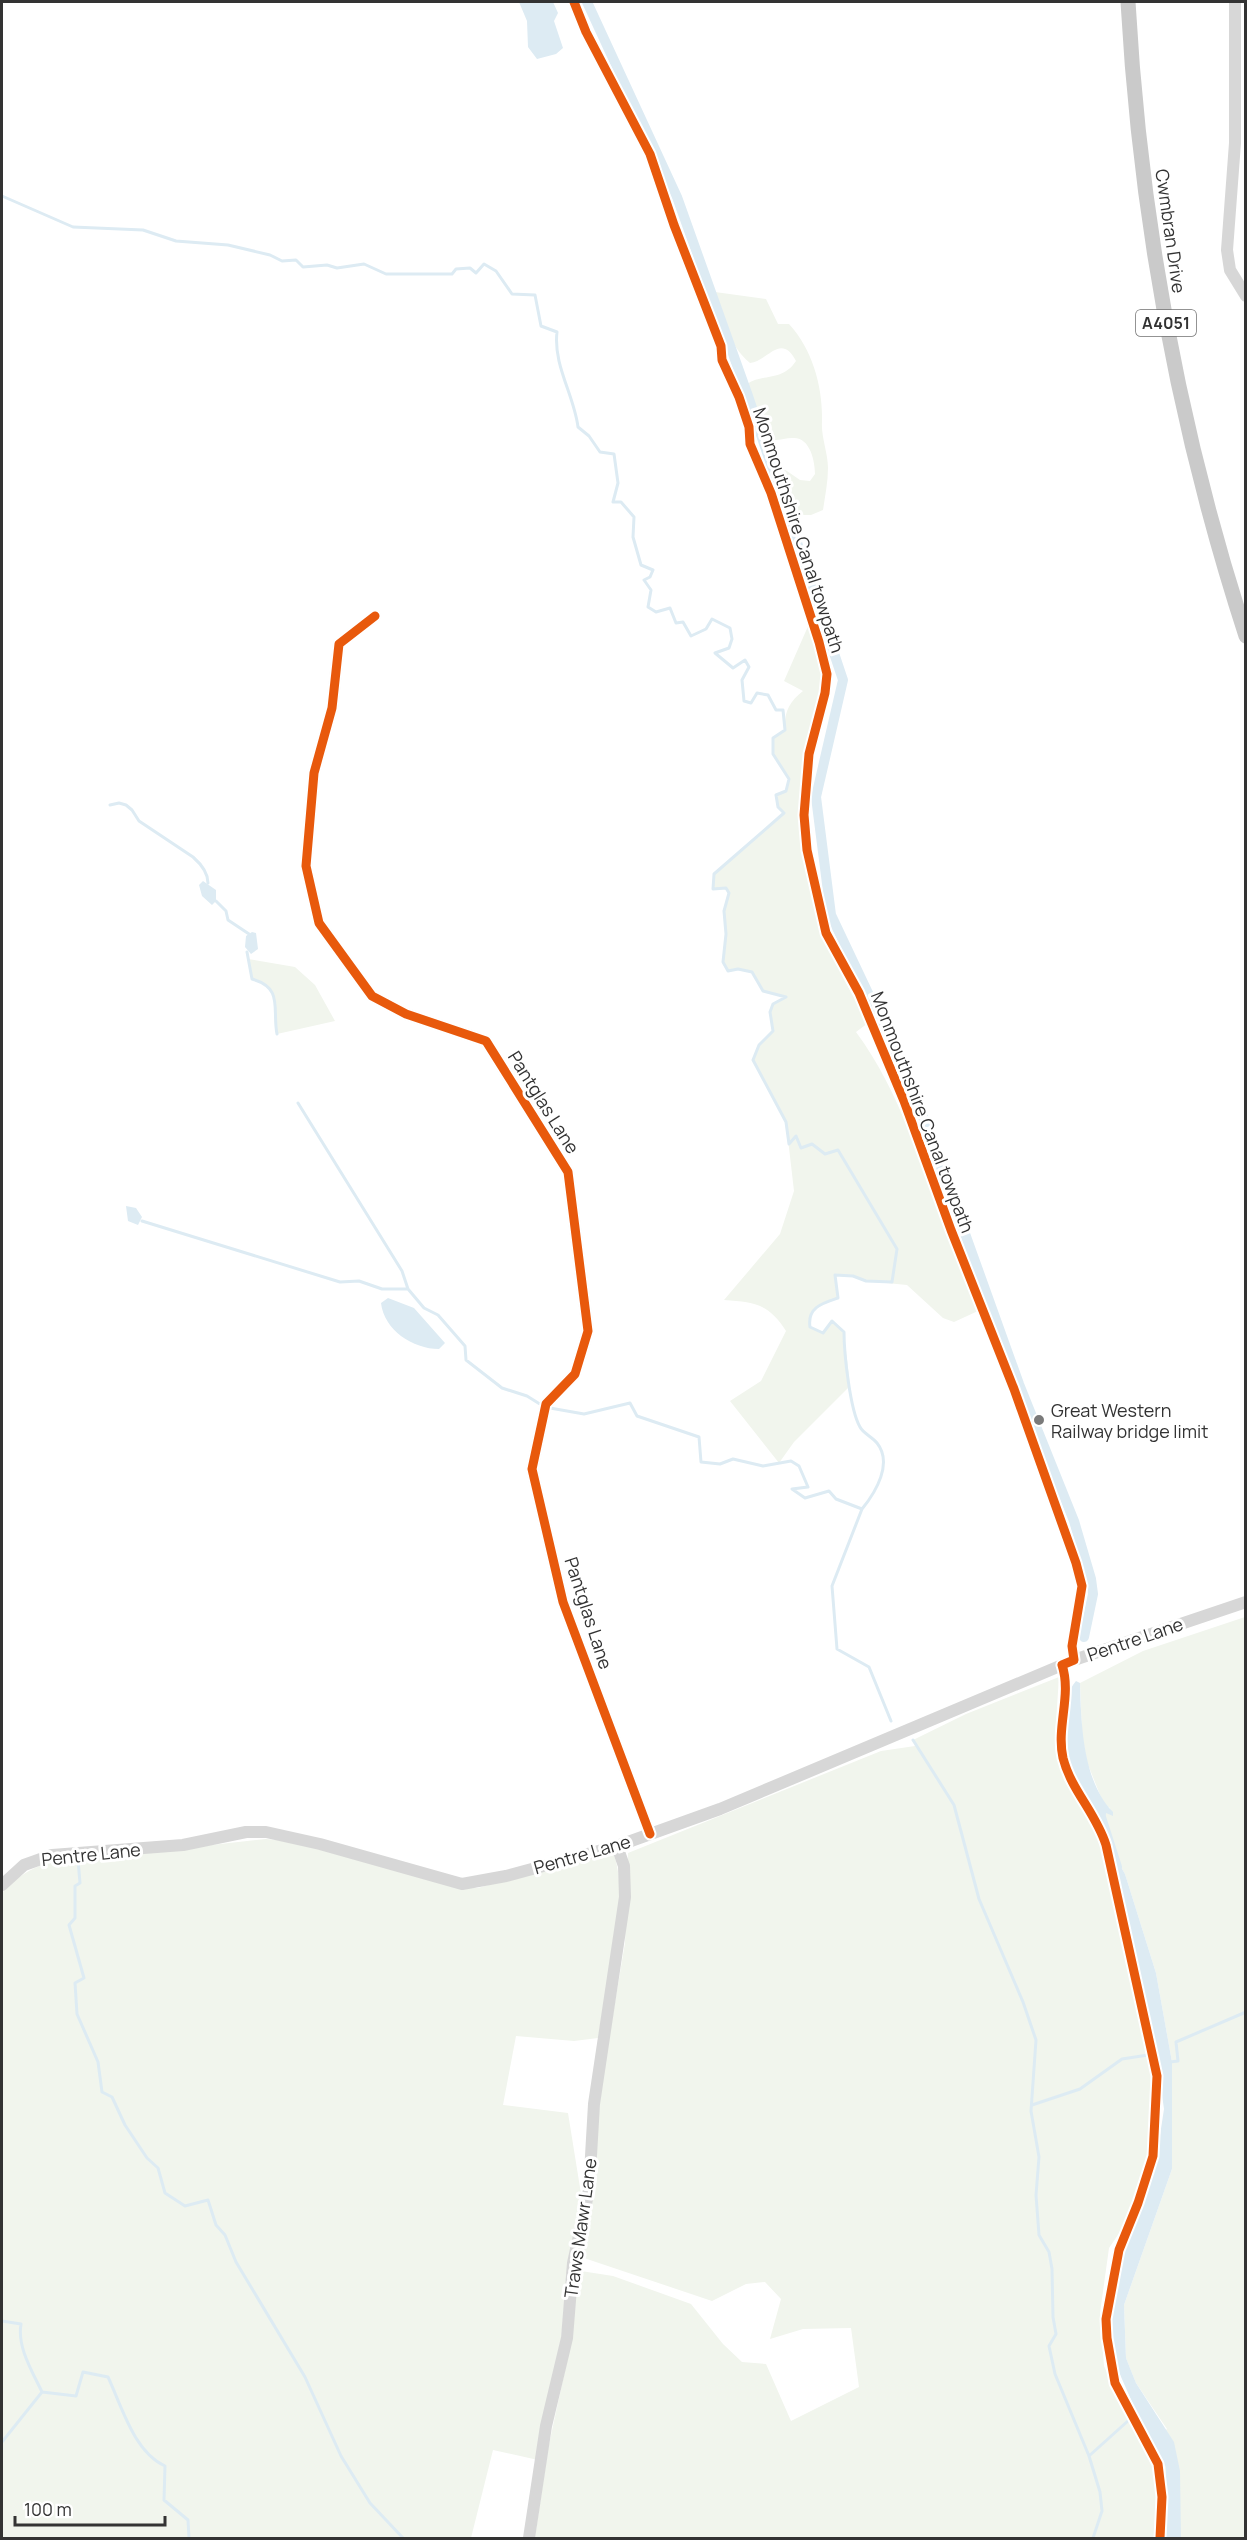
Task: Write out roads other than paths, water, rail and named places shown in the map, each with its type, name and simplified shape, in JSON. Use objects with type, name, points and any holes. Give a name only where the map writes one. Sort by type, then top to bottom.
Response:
[{"type":"main road","name":"Cwmbran Drive","points":[[1128,2],[1140,155],[1164,316],[1193,453],[1245,636]]},
{"type":"street","points":[[1235,2],[1235,143],[1227,250],[1230,270],[1245,296]]},
{"type":"street","name":"Pantglas Lane","points":[[375,616],[339,644],[332,708],[315,773],[306,866],[319,923],[372,996],[406,1014],[486,1041],[568,1172],[588,1331],[574,1374],[546,1404],[532,1469],[563,1602],[650,1834]]},
{"type":"street","name":"Pentre Lane","points":[[2,1885],[24,1865],[52,1855],[183,1845],[246,1832],[266,1832],[320,1844],[462,1884],[506,1876],[617,1846],[650,1834],[774,1787],[1074,1660],[1245,1602]]},
{"type":"street","name":"Traws Mawr Lane","points":[[529,2538],[546,2426],[567,2338],[573,2263],[589,2190],[594,2104],[625,1897],[624,1866],[617,1846]]},
{"type":"waterway","points":[[587,2],[677,197],[748,396],[843,680],[816,797],[831,915],[912,1086],[1019,1384],[1074,1521],[1091,1579],[1093,1594],[1084,1637]]},
{"type":"waterway","points":[[2,196],[73,227],[143,230],[176,241],[228,245],[270,255],[282,261],[296,260],[303,267],[327,265],[337,268],[364,264],[386,274],[452,274],[456,269],[470,268],[476,273],[484,264],[496,271],[512,294],[535,295],[541,326],[557,332],[558,356],[578,427],[589,436],[600,452],[614,454],[618,483],[613,502],[621,502],[634,517],[633,537],[641,565],[653,570],[650,577],[644,580],[651,590],[648,607],[656,612],[670,608],[676,623],[683,622],[691,636],[706,629],[712,619],[730,628],[732,639],[729,648],[715,653],[733,668],[745,660],[749,667],[742,680],[744,701],[751,703],[757,693],[768,695],[776,710],[783,710],[785,730],[773,738],[773,754],[789,779],[786,791],[776,795],[778,807],[784,813],[714,874],[713,889],[726,888],[729,893],[724,911],[726,934],[723,962],[728,971],[738,969],[752,972],[763,991],[786,997],[773,1004],[770,1012],[773,1031],[759,1045],[753,1060],[786,1122],[789,1144],[796,1136],[801,1148],[812,1144],[825,1154],[838,1150],[897,1249],[892,1282],[866,1281],[853,1276],[835,1275],[838,1298],[817,1307],[810,1320],[810,1327],[823,1333],[832,1321],[844,1332],[848,1381],[856,1419],[861,1429],[877,1443],[882,1451],[881,1477],[862,1509]]},
{"type":"waterway","points":[[110,805],[119,803],[126,805],[139,821],[193,857],[204,868],[208,883]]},
{"type":"waterway","points":[[216,901],[226,911],[228,920],[249,934]]},
{"type":"waterway","points":[[247,952],[252,979],[262,983],[273,994],[277,1034]]},
{"type":"waterway","points":[[298,1103],[402,1271],[408,1289],[424,1308],[438,1315],[465,1346],[466,1360],[502,1388],[527,1396],[543,1406]]},
{"type":"waterway","points":[[142,1221],[340,1282],[359,1281],[382,1289],[408,1289]]},
{"type":"waterway","points":[[550,1408],[584,1414],[630,1403],[637,1416],[699,1437],[701,1462],[720,1464],[733,1459],[763,1466],[791,1461],[799,1466],[808,1487],[792,1489],[805,1498],[829,1491],[836,1499],[862,1509],[832,1586],[837,1649],[869,1667],[891,1721]]},
{"type":"waterway","points":[[913,1740],[954,1805],[979,1899],[1023,2002],[1036,2040],[1031,2111],[1039,2157],[1036,2195],[1039,2235],[1049,2252],[1052,2269],[1053,2317],[1056,2334],[1049,2346],[1055,2374],[1089,2456],[1100,2492],[1102,2511],[1093,2538]]},
{"type":"waterway","points":[[1100,1814],[1117,1867]]},
{"type":"waterway","points":[[71,1859],[78,1860],[80,1883],[75,1886],[75,1918],[69,1925],[84,1978],[75,1983],[77,2014],[98,2062],[102,2092],[112,2097],[125,2125],[147,2158],[158,2168],[165,2193],[185,2206],[208,2200],[216,2225],[225,2235],[236,2262],[305,2377],[341,2456],[370,2503],[403,2538]]},
{"type":"waterway","points":[[1170,2062],[1178,2061],[1176,2042],[1246,2012]]},
{"type":"waterway","points":[[1032,2105],[1080,2089],[1122,2059],[1148,2055]]},
{"type":"waterway","points":[[2,2321],[21,2324],[23,2350],[42,2392],[76,2396],[83,2372],[108,2377],[137,2440],[154,2459],[165,2466],[164,2500],[188,2520],[189,2538]]},
{"type":"waterway","points":[[2,2442],[42,2392]]},
{"type":"waterway","points":[[1089,2456],[1129,2420]]},
{"type":"place","name":"Great Western Railway bridge limit","points":[[1039,1420]]}]
